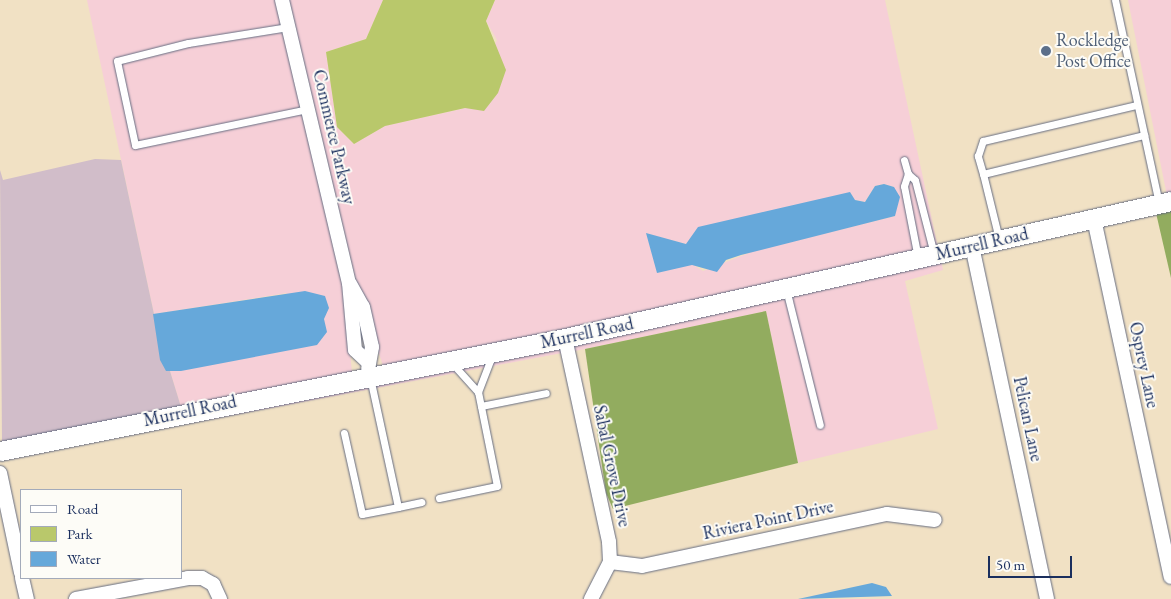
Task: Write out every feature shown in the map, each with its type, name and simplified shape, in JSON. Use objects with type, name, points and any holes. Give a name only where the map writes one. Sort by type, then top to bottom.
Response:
[{"type":"street","name":"Commerce Parkway","points":[[282,0],[349,283],[363,307],[372,347],[368,368]]},
{"type":"street","name":"Murrell Road","points":[[0,451],[368,368],[450,360],[565,338],[1165,202]]},
{"type":"street","name":"Osprey Lane","points":[[1094,219],[1171,577]]},
{"type":"street","name":"Pelican Lane","points":[[972,246],[1047,599]]},
{"type":"street","name":"Sabal Grove Drive","points":[[565,338],[610,562]]},
{"type":"street","points":[[0,472],[20,567]]},
{"type":"street","name":"Riviera Point Drive","points":[[610,562],[642,566],[887,514],[935,520]]},
{"type":"street","points":[[591,599],[610,562]]},
{"type":"street","points":[[76,599],[188,578],[202,578],[213,584],[220,599]]},
{"type":"street","points":[[22,579],[27,599]]},
{"type":"lane","points":[[1114,0],[1144,135],[1165,202]]},
{"type":"lane","points":[[288,26],[188,43],[117,61],[135,144],[308,109]]},
{"type":"lane","points":[[999,240],[978,156],[983,141],[1137,105]]},
{"type":"lane","points":[[983,174],[1144,135]]},
{"type":"lane","points":[[904,160],[908,174],[915,180],[926,256]]},
{"type":"lane","points":[[908,174],[904,186],[926,256]]},
{"type":"lane","points":[[786,288],[820,425]]},
{"type":"lane","points":[[478,392],[493,352]]},
{"type":"lane","points":[[440,498],[498,486],[478,392],[450,360]]},
{"type":"lane","points":[[368,368],[398,507]]},
{"type":"lane","points":[[481,406],[546,393]]},
{"type":"lane","points":[[344,433],[362,514],[422,502]]},
{"type":"shaded area","points":[[87,0],[275,0],[343,285],[352,372],[181,407],[170,371],[181,371],[287,293],[154,314]]},
{"type":"shaded area","points":[[289,0],[383,0],[366,39],[326,52],[337,127],[354,144],[385,126],[466,108],[497,40],[486,21],[495,0],[885,0],[938,248],[564,332],[383,366],[356,282]],"holes":[[[884,184],[894,187],[895,216],[754,251],[703,271],[646,234],[686,244],[695,236],[855,200],[865,202],[875,186]]]},
{"type":"shaded area","points":[[1128,0],[1171,0],[1171,195],[1167,196]]},
{"type":"shaded area","points":[[95,159],[121,160],[166,370],[170,371],[181,407],[2,444],[0,170],[3,180]]},
{"type":"shaded area","points":[[941,259],[943,270],[905,281],[938,429],[798,463],[766,311],[575,351],[573,342]]},
{"type":"shaded area","points":[[560,345],[562,353],[186,424],[185,418]]},
{"type":"green space","points":[[383,0],[495,0],[486,21],[506,70],[498,93],[484,111],[465,108],[385,126],[354,144],[337,127],[326,52],[366,39]]},
{"type":"green space","points":[[1171,207],[1171,278],[1156,213]]},
{"type":"green space","points":[[766,311],[798,463],[613,509],[606,493],[585,349]]},
{"type":"water","points":[[884,184],[894,187],[900,197],[895,216],[741,255],[726,260],[717,272],[692,265],[657,273],[646,233],[686,244],[698,227],[850,192],[855,200],[865,202],[875,186]]},
{"type":"water","points":[[305,291],[325,296],[329,308],[324,319],[327,332],[317,345],[181,371],[166,371],[160,360],[153,314]]},
{"type":"water","points":[[872,583],[886,587],[892,596],[798,599]]},
{"type":"place","name":"Rockledge Post Office","points":[[1046,51]]}]
